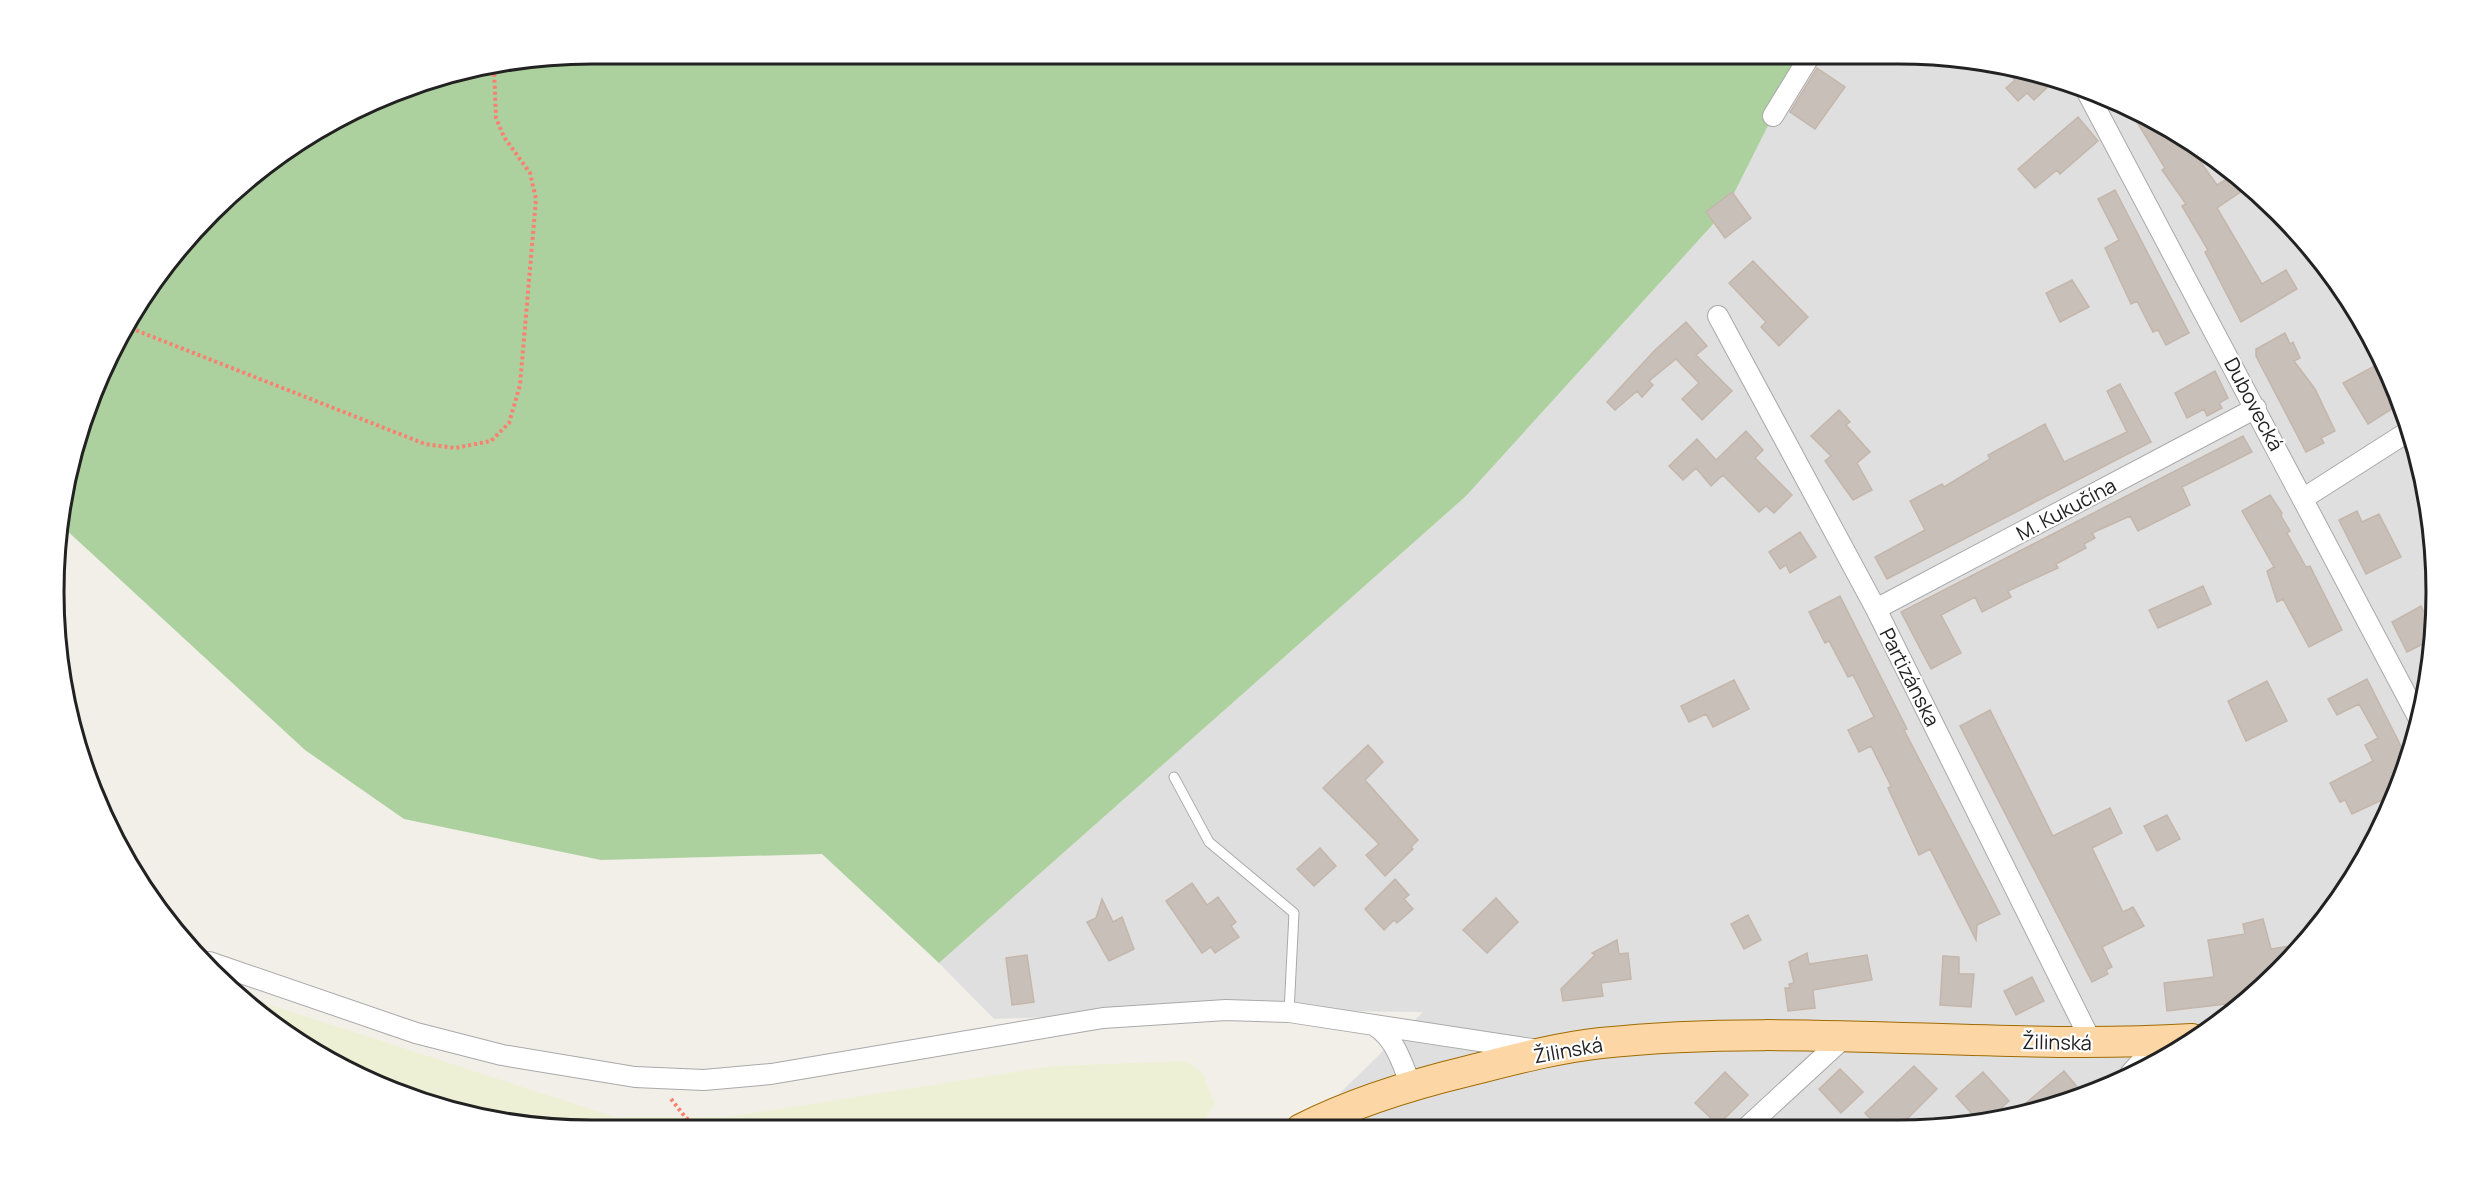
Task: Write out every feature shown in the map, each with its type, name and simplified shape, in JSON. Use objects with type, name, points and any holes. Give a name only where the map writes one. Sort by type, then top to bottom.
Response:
[{"type":"main road","name":"Žilinská","points":[[1318,1120],[1411,1085],[1547,1051],[1599,1043],[1709,1035],[1846,1036],[2164,1047]]},
{"type":"street","points":[[1773,116],[1805,64]]},
{"type":"street","name":"Dubovecká","points":[[2093,102],[2413,707]]},
{"type":"street","name":"Partizánska","points":[[1718,316],[1876,609],[2092,1043]]},
{"type":"street","name":"M. Kukučína","points":[[1876,609],[2256,408]]},
{"type":"street","points":[[2304,498],[2401,436]]},
{"type":"street","points":[[218,965],[417,1033],[502,1055],[635,1077],[704,1080],[771,1074],[1022,1031],[1147,1014],[1226,1010],[1289,1012],[1547,1051]]},
{"type":"street","points":[[1375,1026],[1385,1032],[1393,1043],[1411,1085]]},
{"type":"street","points":[[1755,1120],[1846,1036]]},
{"type":"lane","points":[[1174,777],[1209,842],[1294,913],[1289,1012]]},
{"type":"path","points":[[134,330],[425,444],[455,448],[490,441],[510,423],[520,385],[536,199],[530,174],[504,137],[496,118],[494,74]]},
{"type":"path","points":[[665,1092],[690,1120]]},
{"type":"shaded area","points":[[1796,64],[1932,66],[1966,69],[2034,82],[2100,105],[2131,119],[2191,153],[2219,174],[2271,219],[2294,244],[2337,299],[2355,329],[2385,390],[2397,423],[2408,456],[2421,524],[2426,592],[2424,627],[2421,661],[2408,729],[2385,795],[2355,856],[2337,886],[2316,914],[2271,966],[2219,1011],[2162,1050],[2100,1080],[2034,1103],[2001,1110],[1966,1116],[1898,1120],[1312,1120],[1423,1012],[1226,1010],[994,1019],[939,963],[1465,497]]},
{"type":"green space","points":[[592,64],[1799,64],[1725,211],[1465,497],[939,963],[822,854],[601,860],[404,819],[305,750],[68,532],[82,456],[105,390],[135,328],[153,299],[196,244],[244,196],[299,153],[359,119],[390,105],[456,82],[524,69]]},
{"type":"green space","points":[[259,1001],[615,1117],[728,1117],[1053,1066],[1185,1061],[1202,1072],[1215,1104],[1205,1120],[592,1120],[524,1116],[456,1103],[390,1080],[328,1050],[299,1032]]},
{"type":"building","points":[[1817,68],[1845,87],[1815,129],[1790,112]]},
{"type":"building","points":[[2012,77],[2048,87],[2034,100],[2027,93],[2018,101],[2006,88],[2015,80]]},
{"type":"building","points":[[2078,117],[2098,141],[2060,174],[2057,170],[2035,188],[2018,169]]},
{"type":"building","points":[[2137,122],[2198,158],[2217,185],[2226,180],[2241,192],[2217,208],[2262,284],[2286,270],[2297,289],[2241,322],[2205,252],[2208,250],[2182,206],[2186,204],[2162,170],[2165,168]]},
{"type":"building","points":[[2115,190],[2189,333],[2166,345],[2158,330],[2153,332],[2137,301],[2131,304],[2105,248],[2119,240],[2098,199]]},
{"type":"building","points":[[1732,192],[1751,218],[1725,238],[1706,212]]},
{"type":"building","points":[[1753,261],[1808,317],[1779,346],[1761,327],[1766,322],[1729,283]]},
{"type":"building","points":[[2072,280],[2089,307],[2060,322],[2046,293]]},
{"type":"building","points":[[1686,322],[1707,346],[1696,355],[1732,391],[1702,420],[1682,399],[1699,383],[1676,359],[1649,381],[1653,385],[1642,397],[1637,391],[1615,410],[1607,402],[1655,350]]},
{"type":"building","points":[[2285,333],[2290,344],[2293,342],[2300,358],[2294,361],[2315,389],[2335,431],[2321,438],[2324,443],[2306,452],[2256,356],[2256,349]]},
{"type":"building","points":[[2374,366],[2392,409],[2368,424],[2343,383]]},
{"type":"building","points":[[2215,371],[2228,398],[2219,403],[2222,408],[2207,416],[2204,409],[2187,418],[2175,393]]},
{"type":"building","points":[[2120,384],[2151,442],[1887,579],[1875,557],[1925,530],[1910,501],[1942,484],[1944,487],[1990,459],[1988,455],[2045,424],[2064,462],[2127,432],[2107,391]]},
{"type":"building","points":[[1839,410],[1850,422],[1846,425],[1870,452],[1857,463],[1872,490],[1853,500],[1825,461],[1831,456],[1811,436]]},
{"type":"building","points":[[1746,431],[1763,450],[1755,458],[1792,495],[1774,513],[1766,506],[1759,512],[1723,475],[1711,486],[1696,468],[1683,480],[1669,466],[1697,439],[1716,460]]},
{"type":"building","points":[[2243,436],[2252,452],[2182,487],[2190,505],[2138,531],[2130,516],[2092,533],[2095,538],[2084,544],[2086,548],[2056,564],[2058,568],[2008,591],[2011,597],[1982,612],[1975,597],[1941,615],[1961,653],[1931,669],[1901,612]]},
{"type":"building","points":[[2270,495],[2282,513],[2281,516],[2290,531],[2287,533],[2306,567],[2310,566],[2342,630],[2309,647],[2283,599],[2277,602],[2267,571],[2274,567],[2242,511]]},
{"type":"building","points":[[2357,511],[2362,522],[2379,514],[2401,557],[2366,574],[2339,520]]},
{"type":"building","points":[[1800,532],[1816,557],[1790,573],[1786,565],[1780,569],[1769,552]]},
{"type":"building","points":[[2203,586],[2211,604],[2158,628],[2149,610]]},
{"type":"building","points":[[1840,596],[1907,729],[1904,730],[2000,914],[1977,925],[1976,940],[1930,849],[1919,855],[1888,788],[1891,786],[1871,746],[1859,752],[1848,730],[1874,717],[1853,675],[1848,677],[1829,641],[1825,643],[1809,612]]},
{"type":"building","points":[[2421,606],[2425,614],[2422,644],[2407,652],[2392,622]]},
{"type":"building","points":[[2367,679],[2402,748],[2383,800],[2352,814],[2345,800],[2340,802],[2330,783],[2373,761],[2365,745],[2378,738],[2359,704],[2337,715],[2328,699]]},
{"type":"building","points":[[1734,680],[1749,709],[1713,727],[1706,714],[1689,722],[1681,706]]},
{"type":"building","points":[[2267,681],[2287,721],[2246,741],[2228,701]]},
{"type":"building","points":[[1990,710],[2053,836],[2110,808],[2122,833],[2092,848],[2123,912],[2133,907],[2144,926],[2102,947],[2112,967],[2106,970],[2108,974],[2092,982],[1960,726]]},
{"type":"building","points":[[1368,745],[1383,762],[1365,780],[1418,840],[1411,847],[1413,849],[1385,876],[1366,855],[1379,844],[1323,788]]},
{"type":"building","points":[[2167,815],[2180,839],[2157,851],[2144,826]]},
{"type":"building","points":[[1320,848],[1336,866],[1314,886],[1297,869]]},
{"type":"building","points":[[1395,879],[1409,895],[1404,899],[1413,909],[1397,923],[1394,920],[1384,930],[1365,909]]},
{"type":"building","points":[[1192,883],[1207,905],[1218,897],[1236,922],[1231,926],[1239,937],[1215,953],[1211,947],[1202,953],[1166,901]]},
{"type":"building","points":[[1496,898],[1518,922],[1487,953],[1463,930]]},
{"type":"building","points":[[1102,899],[1113,922],[1122,917],[1134,949],[1109,961],[1087,922],[1096,918]]},
{"type":"building","points":[[1748,915],[1761,940],[1744,949],[1731,924]]},
{"type":"building","points":[[2263,919],[2271,949],[2289,946],[2271,966],[2228,1004],[2167,1011],[2164,983],[2214,977],[2208,940],[2245,934],[2243,924]]},
{"type":"building","points":[[1617,940],[1619,954],[1628,953],[1631,979],[1601,983],[1603,996],[1563,1001],[1561,989],[1595,955],[1592,953]]},
{"type":"building","points":[[1807,953],[1809,964],[1867,955],[1872,980],[1813,990],[1815,1008],[1788,1011],[1785,988],[1790,988],[1789,984],[1794,983],[1789,962]]},
{"type":"building","points":[[1027,955],[1034,1002],[1012,1005],[1006,958]]},
{"type":"building","points":[[1943,956],[1959,957],[1959,974],[1974,974],[1971,1007],[1940,1005]]},
{"type":"building","points":[[2032,977],[2044,1001],[2016,1015],[2004,991]]},
{"type":"building","points":[[1914,1066],[1937,1089],[1906,1120],[1872,1120],[1865,1113]]},
{"type":"building","points":[[1840,1069],[1863,1092],[1841,1113],[1819,1089]]},
{"type":"building","points":[[2064,1071],[2078,1088],[2034,1103],[2023,1105]]},
{"type":"building","points":[[1725,1072],[1748,1095],[1723,1120],[1713,1120],[1695,1103]]},
{"type":"building","points":[[1983,1072],[2009,1101],[1999,1110],[1973,1115],[1956,1096]]}]
